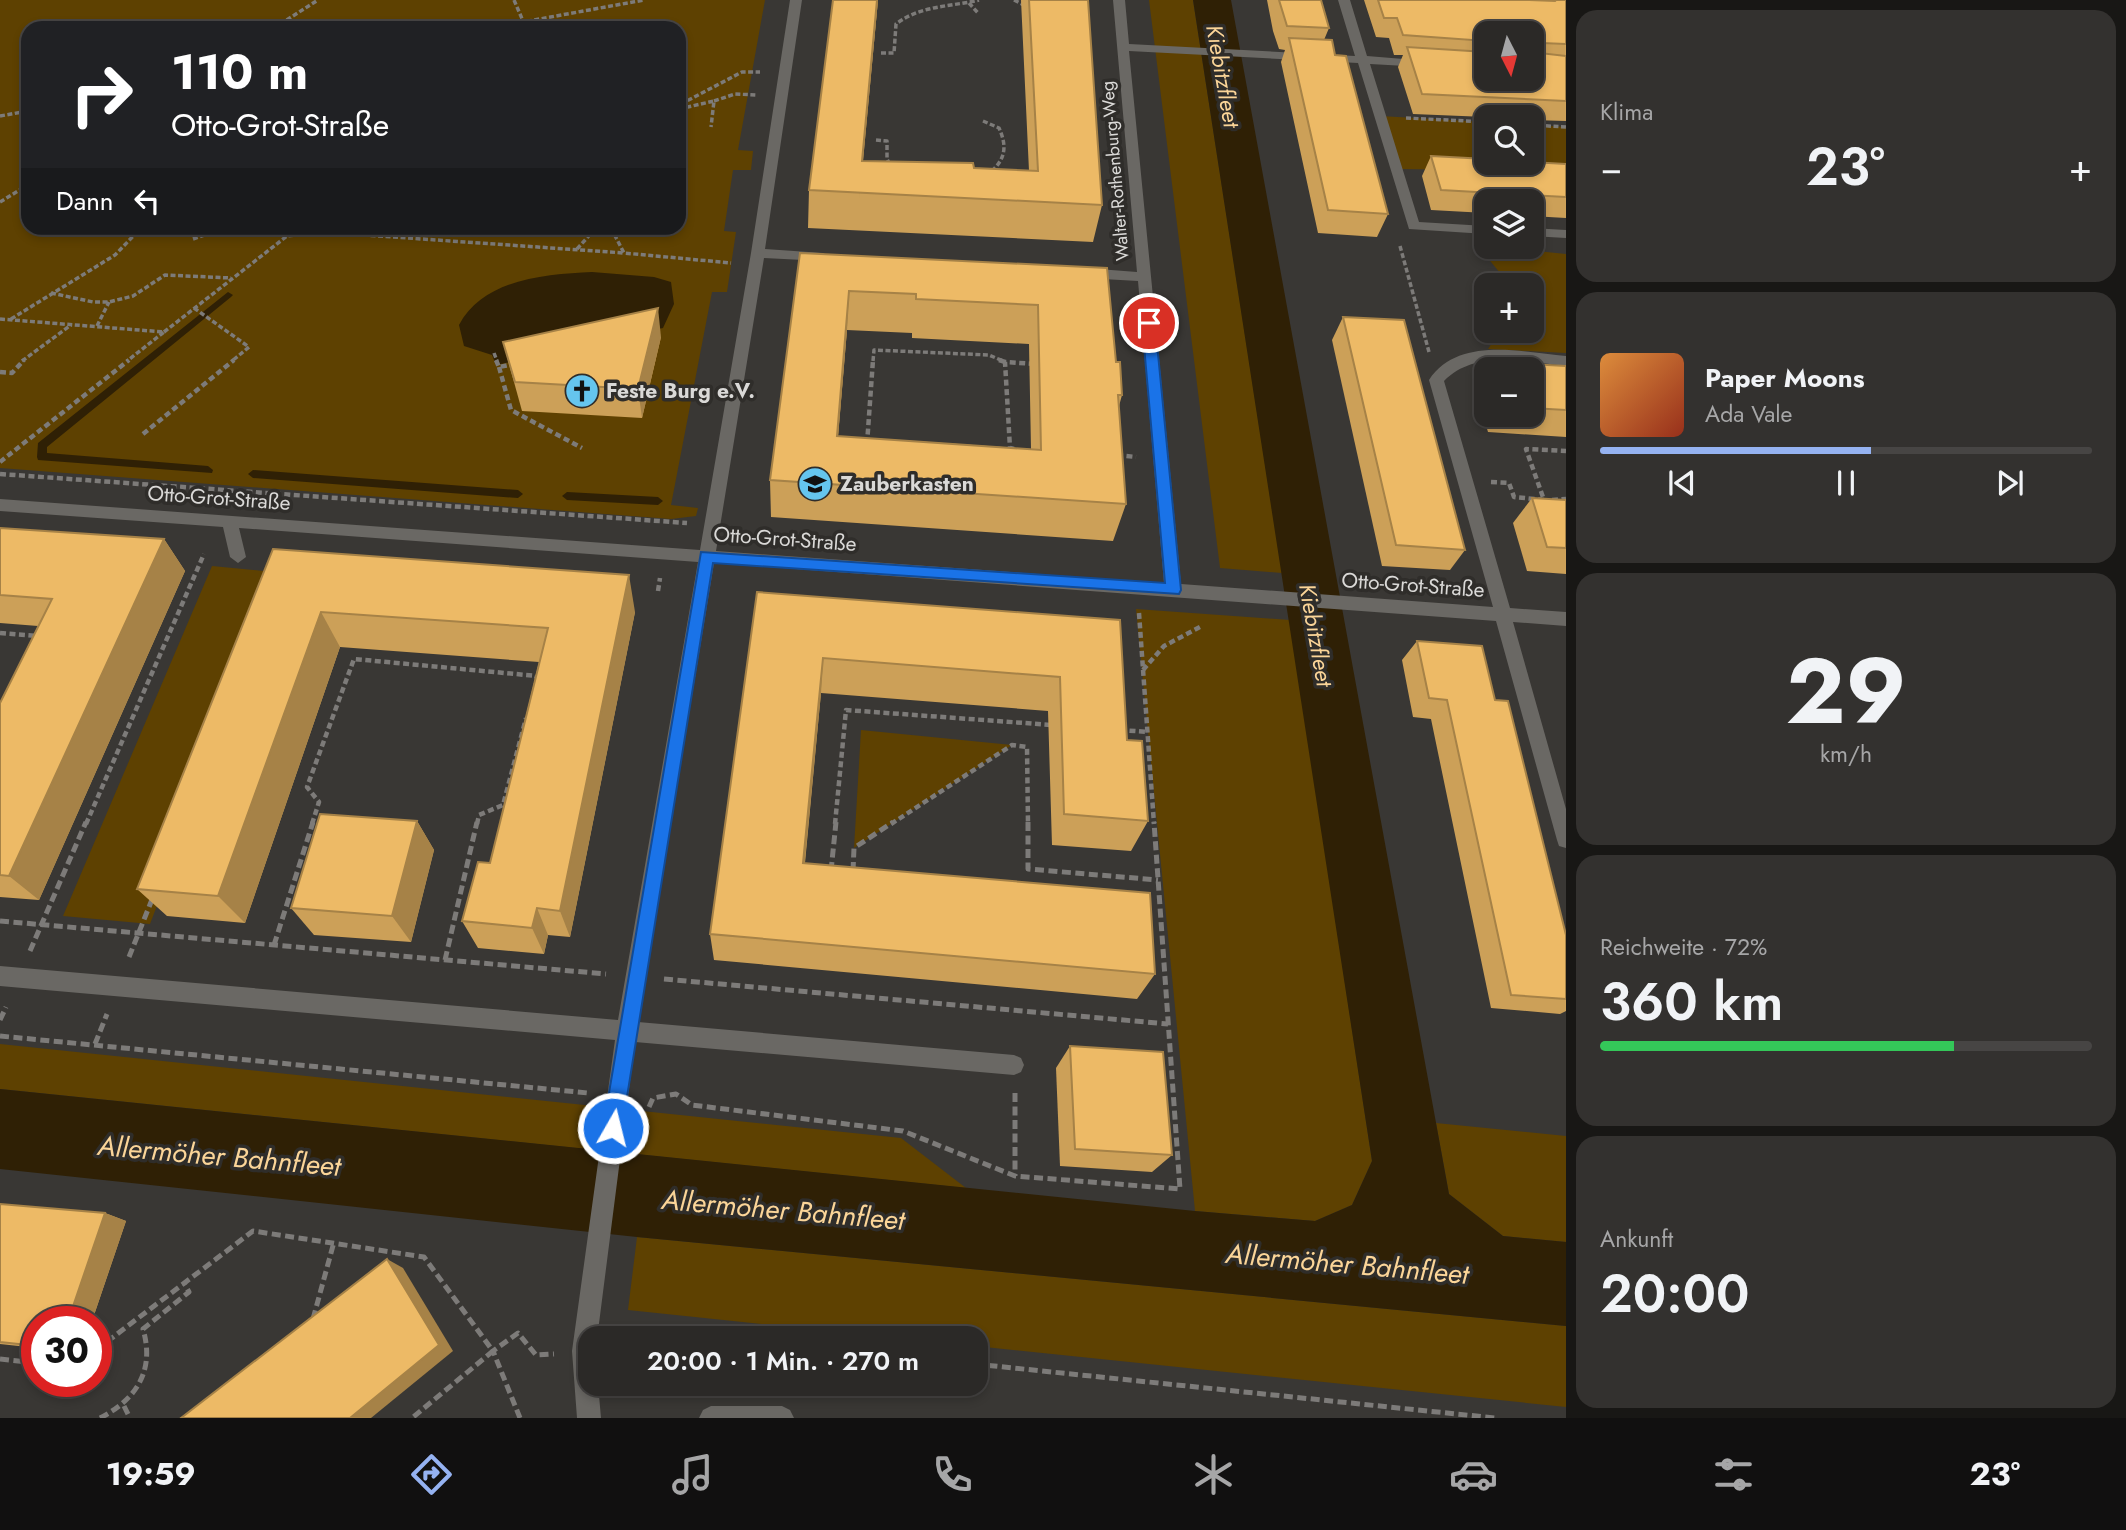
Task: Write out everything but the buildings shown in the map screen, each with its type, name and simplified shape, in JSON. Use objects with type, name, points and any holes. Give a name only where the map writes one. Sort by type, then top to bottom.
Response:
[{"type":"street","points":[[587,1326],[635,977],[758,253],[796,0]]},
{"type":"street","name":"Walter-Rothenburg-Weg","points":[[1119,0],[1174,590]]},
{"type":"street","points":[[1344,0],[1414,226],[1474,229]]},
{"type":"street","points":[[1123,47],[1444,64]]},
{"type":"street","points":[[1544,233],[1566,234]]},
{"type":"street","points":[[758,253],[841,258]]},
{"type":"street","points":[[1075,273],[1144,277]]},
{"type":"street","points":[[1566,361],[1496,356],[1468,358],[1445,368],[1436,380],[1467,480],[1501,615],[1566,840]]},
{"type":"street","name":"Otto-Grot-Straße","points":[[0,505],[1566,620]]},
{"type":"street","points":[[229,522],[238,557]]},
{"type":"street","points":[[9,977],[627,1028],[1014,1065]]},
{"type":"street","points":[[587,1396],[589,1418]]},
{"type":"street","points":[[711,1418],[782,1418]]},
{"type":"path","points":[[285,21],[318,0]]},
{"type":"path","points":[[514,0],[524,21]]},
{"type":"path","points":[[529,21],[644,0]]},
{"type":"path","points":[[881,53],[894,52],[896,24],[905,16],[938,5],[979,0]]},
{"type":"path","points":[[1014,0],[1022,6],[1034,7]]},
{"type":"path","points":[[970,3],[978,13]]},
{"type":"path","points":[[686,102],[742,72],[785,73]]},
{"type":"path","points":[[686,104],[714,101],[735,94],[781,97]]},
{"type":"path","points":[[711,127],[714,101]]},
{"type":"path","points":[[0,116],[21,112]]},
{"type":"path","points":[[1380,116],[1474,121]]},
{"type":"path","points":[[982,179],[1003,162],[1006,144],[999,128],[983,121]]},
{"type":"path","points":[[1544,126],[1566,127]]},
{"type":"path","points":[[876,140],[887,141],[887,159],[896,175]]},
{"type":"path","points":[[1,202],[21,189]]},
{"type":"path","points":[[1414,226],[1398,236],[1436,380]]},
{"type":"path","points":[[10,320],[115,255],[134,235]]},
{"type":"path","points":[[192,239],[204,235]]},
{"type":"path","points":[[0,462],[232,278],[287,236],[296,235]]},
{"type":"path","points":[[364,235],[733,263],[758,253]]},
{"type":"path","points":[[576,250],[590,235]]},
{"type":"path","points":[[615,235],[624,253]]},
{"type":"path","points":[[51,293],[93,302],[109,302],[134,296],[165,275],[232,278]]},
{"type":"path","points":[[97,326],[109,302]]},
{"type":"path","points":[[143,434],[249,347],[194,308]]},
{"type":"path","points":[[0,319],[164,332]]},
{"type":"path","points":[[0,372],[12,373],[22,358],[61,335],[72,324]]},
{"type":"path","points":[[867,455],[874,350],[989,355],[1004,362],[1045,364]]},
{"type":"path","points":[[494,353],[512,410],[582,447]]},
{"type":"path","points":[[499,367],[526,361]]},
{"type":"path","points":[[1004,362],[1010,448],[1004,455]]},
{"type":"path","points":[[1010,448],[1023,449]]},
{"type":"path","points":[[1544,499],[1526,449],[1566,451]]},
{"type":"path","points":[[1106,455],[1161,458]]},
{"type":"path","points":[[0,474],[712,524]]},
{"type":"path","points":[[1514,498],[1566,499]]},
{"type":"path","points":[[9,977],[41,925],[204,554]]},
{"type":"path","points":[[0,1035],[591,1093],[596,1111],[613,1128],[644,1118],[653,1098],[676,1094],[692,1105],[903,1132],[1015,1176],[1180,1189],[1137,588]]},
{"type":"path","points":[[1143,670],[1164,646],[1200,627]]},
{"type":"path","points":[[0,633],[47,637]]},
{"type":"path","points":[[274,944],[319,802],[307,787],[354,659],[537,676],[533,689]]},
{"type":"path","points":[[830,885],[846,710],[1065,726]]},
{"type":"path","points":[[444,960],[479,815],[503,806],[527,715]]},
{"type":"path","points":[[1107,729],[1148,732]]},
{"type":"path","points":[[853,874],[854,848],[1012,745],[1027,747],[1028,869],[1158,880]]},
{"type":"path","points":[[118,985],[153,895]]},
{"type":"path","points":[[0,921],[1168,1024]]},
{"type":"path","points":[[1014,1065],[1015,1176]]},
{"type":"path","points":[[112,1338],[253,1231],[424,1256],[494,1351],[520,1418]]},
{"type":"path","points":[[303,1329],[312,1322],[334,1242]]},
{"type":"path","points":[[100,1418],[124,1406],[138,1390],[147,1370],[150,1347],[143,1329],[190,1292],[184,1283]]},
{"type":"path","points":[[412,1418],[518,1333],[536,1356],[578,1352]]},
{"type":"path","points":[[0,1359],[21,1361]]},
{"type":"path","points":[[988,1365],[1495,1418]]},
{"type":"path","points":[[124,1406],[130,1418]]},
{"type":"shaded area","points":[[0,0],[765,0],[738,150],[753,151],[751,170],[733,170],[724,231],[736,232],[727,292],[712,292],[671,505],[698,508],[696,516],[671,519],[0,468]]},
{"type":"shaded area","points":[[1149,0],[1193,0],[1282,573],[1220,568]]},
{"type":"shaded area","points":[[1380,116],[1474,121],[1474,170],[1396,169]]},
{"type":"shaded area","points":[[1544,126],[1566,127],[1566,171],[1544,171]]},
{"type":"shaded area","points":[[1544,252],[1566,254],[1566,353],[1488,349],[1492,343],[1544,343],[1544,273],[1500,273],[1489,259],[1544,259]]},
{"type":"shaded area","points":[[212,566],[284,573],[150,924],[63,916]]},
{"type":"shaded area","points":[[1136,609],[1290,620],[1372,1161],[1352,1205],[1315,1221],[1195,1211]]},
{"type":"shaded area","points":[[861,730],[1012,745],[854,848]]},
{"type":"shaded area","points":[[0,1044],[901,1138],[966,1188],[0,1089]]},
{"type":"shaded area","points":[[1436,1123],[1566,1136],[1566,1242],[1503,1236],[1449,1194]]},
{"type":"shaded area","points":[[637,1237],[1566,1326],[1566,1407],[988,1347],[988,1326],[781,1326],[628,1310]]},
{"type":"water","points":[[1193,0],[1231,0],[1449,1194],[1503,1236],[1566,1242],[1566,1326],[637,1237],[0,1169],[0,1089],[1195,1211],[1315,1221],[1352,1205],[1372,1161]]},
{"type":"water","points":[[592,272],[654,277],[671,282],[674,304],[663,328],[496,365],[492,355],[464,346],[459,325],[483,298],[517,282]]},
{"type":"waterway","points":[[208,470],[42,457],[42,446],[228,295]]},
{"type":"waterway","points":[[253,474],[518,494]]},
{"type":"waterway","points":[[567,496],[658,501]]},
{"type":"place","name":"Feste Burg e.V.","points":[[582,391]]},
{"type":"place","name":"Zauberkasten","points":[[815,484]]},
{"type":"route","points":[[613,1128],[635,977],[706,556],[1174,590],[1149,323]]},
{"type":"water label","name":"Kiebitzfleet","points":[[1223,76]]},
{"type":"water label","name":"Kiebitzfleet","points":[[1316,635]]},
{"type":"water label","name":"Allermöher Bahnfleet","points":[[219,1156]]},
{"type":"water label","name":"Allermöher Bahnfleet","points":[[783,1210]]},
{"type":"water label","name":"Allermöher Bahnfleet","points":[[1347,1264]]}]
